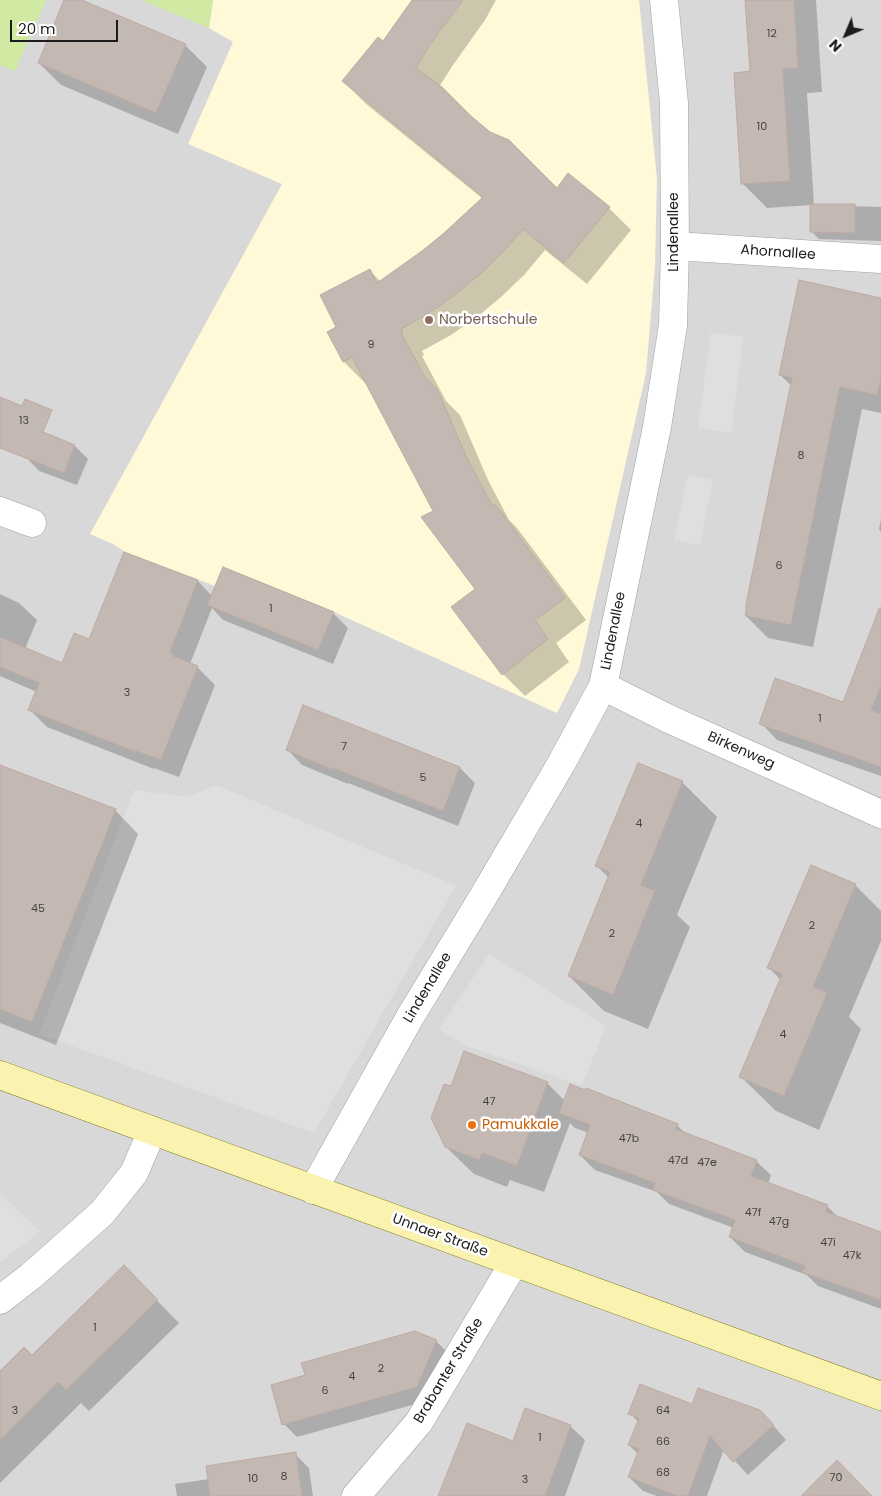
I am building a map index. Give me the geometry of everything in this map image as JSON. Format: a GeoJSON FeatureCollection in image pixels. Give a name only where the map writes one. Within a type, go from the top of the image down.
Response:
{"type":"FeatureCollection","features":[{"type":"Feature","properties":{"kind":"street","name":"Lindenallee"},"geometry":{"type":"LineString","coordinates":[[313,1190],[410,1017],[561,764],[603,686],[657,427],[673,325],[675,246],[674,103],[664,0]]}},
{"type":"Feature","properties":{"kind":"street","name":"Ahornallee"},"geometry":{"type":"LineString","coordinates":[[675,246],[881,259]]}},
{"type":"Feature","properties":{"kind":"street"},"geometry":{"type":"LineString","coordinates":[[0,511],[32,523]]}},
{"type":"Feature","properties":{"kind":"street","name":"Birkenweg"},"geometry":{"type":"LineString","coordinates":[[603,686],[669,719],[881,814]]}},
{"type":"Feature","properties":{"kind":"street","name":"Unnaer Straße"},"geometry":{"type":"LineString","coordinates":[[0,1076],[881,1396]]}},
{"type":"Feature","properties":{"kind":"street"},"geometry":{"type":"LineString","coordinates":[[0,1300],[31,1276],[102,1213],[134,1173],[152,1131]]}},
{"type":"Feature","properties":{"kind":"street","name":"Brabanter Straße"},"geometry":{"type":"LineString","coordinates":[[356,1496],[419,1422],[514,1263]]}},
{"type":"Feature","properties":{"kind":"shaded area"},"geometry":{"type":"Polygon","coordinates":[[[0,0],[881,0],[881,1496],[0,1496],[0,0]]]}},
{"type":"Feature","properties":{"kind":"shaded area","name":"Norbertschule"},"geometry":{"type":"Polygon","coordinates":[[[213,0],[639,0],[657,179],[655,266],[646,373],[579,669],[557,713],[334,612],[223,567],[215,586],[127,553],[113,544],[90,534],[282,184],[188,144],[233,42],[209,28],[213,0]]]}},
{"type":"Feature","properties":{"kind":"shaded area"},"geometry":{"type":"Polygon","coordinates":[[[711,332],[743,337],[731,433],[698,428],[711,332]]]}},
{"type":"Feature","properties":{"kind":"shaded area"},"geometry":{"type":"Polygon","coordinates":[[[688,475],[713,480],[700,545],[674,540],[688,475]]]}},
{"type":"Feature","properties":{"kind":"shaded area"},"geometry":{"type":"Polygon","coordinates":[[[216,785],[456,886],[314,1133],[39,1034],[134,790],[188,797],[216,785]]]}},
{"type":"Feature","properties":{"kind":"shaded area"},"geometry":{"type":"Polygon","coordinates":[[[489,954],[606,1026],[582,1086],[464,1045],[439,1029],[489,954]]]}},
{"type":"Feature","properties":{"kind":"shaded area"},"geometry":{"type":"Polygon","coordinates":[[[0,1193],[40,1232],[0,1262],[0,1193]]]}},
{"type":"Feature","properties":{"kind":"green space"},"geometry":{"type":"Polygon","coordinates":[[[0,0],[46,0],[15,71],[0,65],[0,0]]]}},
{"type":"Feature","properties":{"kind":"green space"},"geometry":{"type":"Polygon","coordinates":[[[141,0],[213,0],[209,28],[141,0]]]}},
{"type":"Feature","properties":{"kind":"building"},"geometry":{"type":"Polygon","coordinates":[[[64,0],[82,0],[186,44],[156,113],[38,63],[64,0]]]}},
{"type":"Feature","properties":{"kind":"building"},"geometry":{"type":"Polygon","coordinates":[[[412,0],[463,0],[431,43],[416,68],[443,88],[490,132],[509,140],[557,188],[568,173],[610,207],[564,263],[523,229],[502,253],[455,295],[401,329],[403,332],[401,333],[425,377],[438,391],[466,456],[493,507],[495,504],[565,598],[535,620],[548,639],[502,675],[451,607],[475,589],[421,517],[433,511],[352,357],[343,362],[327,332],[336,327],[320,295],[370,269],[377,283],[443,234],[483,197],[342,81],[378,37],[383,41],[412,0]]]}},
{"type":"Feature","properties":{"kind":"building"},"geometry":{"type":"Polygon","coordinates":[[[745,0],[794,0],[798,68],[783,69],[790,181],[741,184],[734,73],[750,71],[745,0]]]}},
{"type":"Feature","properties":{"kind":"building"},"geometry":{"type":"Polygon","coordinates":[[[810,204],[855,204],[855,233],[810,232],[810,204]]]}},
{"type":"Feature","properties":{"kind":"building"},"geometry":{"type":"Polygon","coordinates":[[[799,280],[881,298],[881,378],[877,395],[840,387],[791,625],[746,616],[746,604],[792,378],[779,375],[799,280]]]}},
{"type":"Feature","properties":{"kind":"building"},"geometry":{"type":"Polygon","coordinates":[[[0,397],[22,406],[25,399],[52,410],[43,432],[75,445],[64,473],[0,448],[0,397]]]}},
{"type":"Feature","properties":{"kind":"building"},"geometry":{"type":"Polygon","coordinates":[[[124,552],[198,580],[170,652],[174,653],[173,656],[198,666],[161,760],[28,710],[39,683],[0,667],[0,637],[62,663],[74,633],[89,639],[124,552]]]}},
{"type":"Feature","properties":{"kind":"building"},"geometry":{"type":"Polygon","coordinates":[[[223,567],[334,612],[318,650],[207,605],[223,567]]]}},
{"type":"Feature","properties":{"kind":"building"},"geometry":{"type":"Polygon","coordinates":[[[879,609],[881,610],[881,686],[871,710],[881,714],[881,767],[759,724],[775,678],[843,702],[879,609]]]}},
{"type":"Feature","properties":{"kind":"building"},"geometry":{"type":"Polygon","coordinates":[[[303,705],[460,767],[443,811],[333,768],[333,770],[286,750],[303,705]]]}},
{"type":"Feature","properties":{"kind":"building"},"geometry":{"type":"Polygon","coordinates":[[[638,763],[683,781],[641,885],[655,891],[613,995],[568,976],[610,872],[595,866],[638,763]]]}},
{"type":"Feature","properties":{"kind":"building"},"geometry":{"type":"Polygon","coordinates":[[[0,765],[116,809],[32,1022],[0,1009],[0,765]]]}},
{"type":"Feature","properties":{"kind":"building"},"geometry":{"type":"Polygon","coordinates":[[[811,865],[856,884],[813,987],[827,993],[784,1096],[739,1077],[782,974],[767,968],[811,865]]]}},
{"type":"Feature","properties":{"kind":"building"},"geometry":{"type":"Polygon","coordinates":[[[464,1051],[548,1082],[517,1166],[482,1153],[479,1160],[445,1147],[431,1118],[444,1084],[451,1086],[464,1051]]]}},
{"type":"Feature","properties":{"kind":"building"},"geometry":{"type":"Polygon","coordinates":[[[570,1084],[585,1090],[586,1088],[678,1124],[676,1129],[757,1160],[751,1176],[828,1205],[826,1212],[881,1232],[881,1300],[802,1272],[805,1266],[729,1237],[735,1220],[653,1190],[655,1183],[579,1155],[590,1125],[559,1113],[570,1084]]]}},
{"type":"Feature","properties":{"kind":"building"},"geometry":{"type":"Polygon","coordinates":[[[124,1265],[158,1300],[66,1390],[58,1382],[0,1440],[0,1371],[24,1347],[32,1355],[124,1265]]]}},
{"type":"Feature","properties":{"kind":"building"},"geometry":{"type":"Polygon","coordinates":[[[415,1331],[437,1340],[417,1387],[282,1425],[271,1385],[305,1375],[301,1363],[415,1331]]]}},
{"type":"Feature","properties":{"kind":"building"},"geometry":{"type":"Polygon","coordinates":[[[640,1384],[692,1404],[698,1388],[760,1410],[774,1425],[733,1462],[710,1436],[688,1496],[677,1496],[628,1477],[639,1449],[628,1445],[639,1418],[628,1414],[640,1384]]]}},
{"type":"Feature","properties":{"kind":"building"},"geometry":{"type":"Polygon","coordinates":[[[525,1408],[571,1425],[545,1496],[438,1496],[467,1423],[513,1441],[525,1408]]]}},
{"type":"Feature","properties":{"kind":"building"},"geometry":{"type":"Polygon","coordinates":[[[296,1452],[302,1496],[210,1496],[206,1466],[296,1452]]]}},
{"type":"Feature","properties":{"kind":"building"},"geometry":{"type":"Polygon","coordinates":[[[837,1460],[872,1496],[801,1496],[837,1460]]]}},
{"type":"Feature","properties":{"kind":"place","name":"Norbertschule"},"geometry":{"type":"Point","coordinates":[429,320]}},
{"type":"Feature","properties":{"kind":"place","name":"Pamukkale"},"geometry":{"type":"Point","coordinates":[472,1125]}}]}
